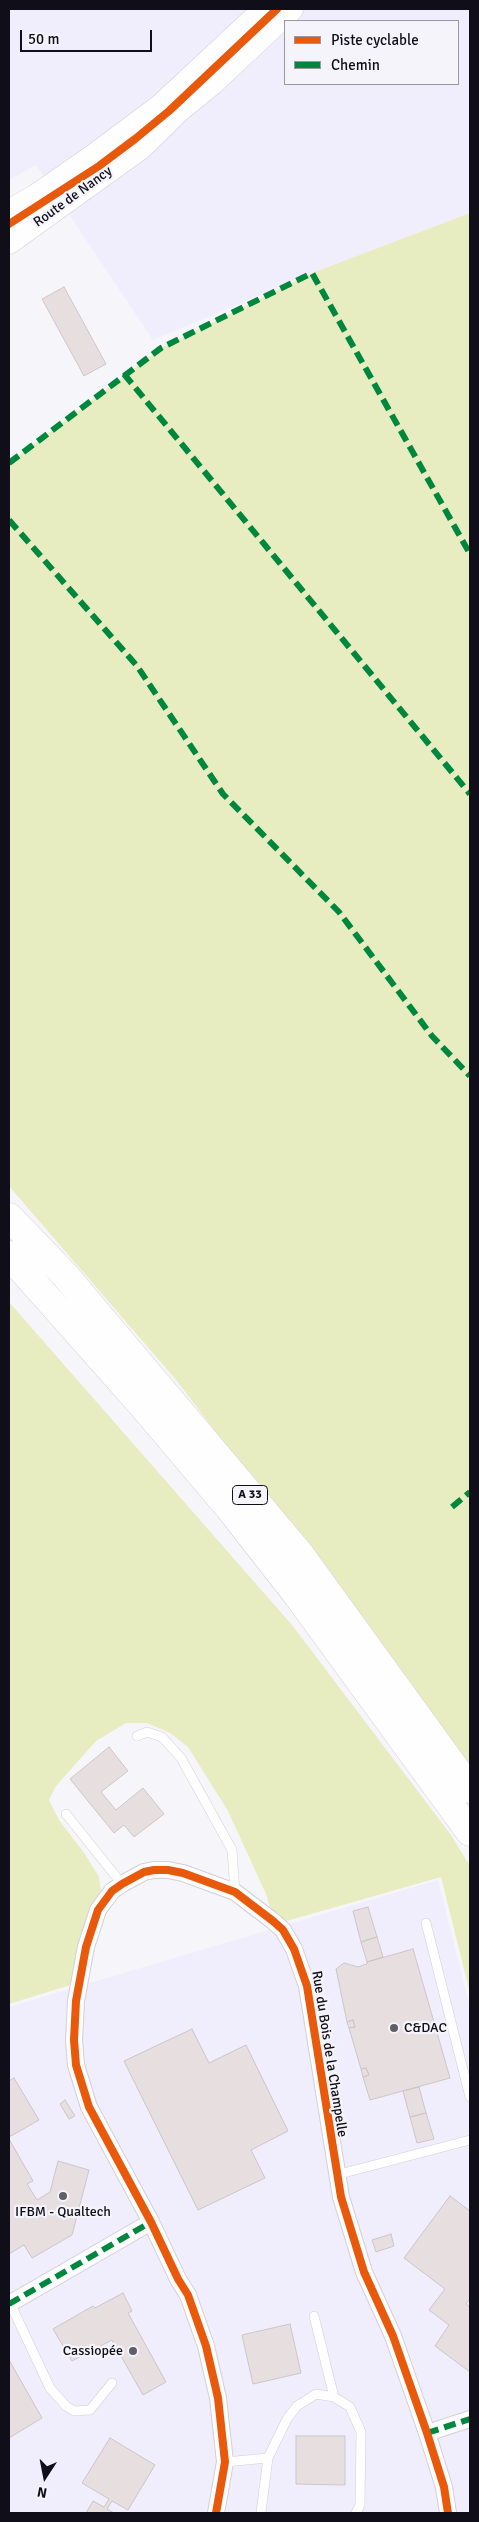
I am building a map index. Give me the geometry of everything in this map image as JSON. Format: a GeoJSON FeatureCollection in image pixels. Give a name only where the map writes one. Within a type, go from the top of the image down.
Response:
{"type":"FeatureCollection","features":[{"type":"Feature","properties":{"kind":"highway","name":"A 33"},"geometry":{"type":"LineString","coordinates":[[9,1217],[64,1274],[299,1553],[470,1789]]}},
{"type":"Feature","properties":{"kind":"highway","name":"A 33"},"geometry":{"type":"LineString","coordinates":[[9,1255],[136,1398],[230,1509],[304,1604],[470,1832]]}},
{"type":"Feature","properties":{"kind":"main road","name":"Route de Nancy"},"geometry":{"type":"LineString","coordinates":[[9,212],[35,197],[94,156],[161,106],[265,9]]}},
{"type":"Feature","properties":{"kind":"main road","name":"Route de Nancy"},"geometry":{"type":"LineString","coordinates":[[9,242],[141,147],[180,109],[212,83],[291,9]]}},
{"type":"Feature","properties":{"kind":"street","name":"Rue du Bois de la Champelle"},"geometry":{"type":"LineString","coordinates":[[216,2513],[225,2462],[222,2420],[215,2379],[188,2295],[89,2107],[76,2065],[74,2040],[76,2001],[92,1925],[105,1900],[122,1884],[144,1872],[168,1870],[234,1892],[264,1913],[283,1930],[294,1948],[304,1975],[336,2175],[364,2272],[393,2336],[427,2433],[444,2487],[448,2513]]}},
{"type":"Feature","properties":{"kind":"street"},"geometry":{"type":"LineString","coordinates":[[9,2304],[151,2222]]}},
{"type":"Feature","properties":{"kind":"street"},"geometry":{"type":"LineString","coordinates":[[427,2433],[470,2419]]}},
{"type":"Feature","properties":{"kind":"lane"},"geometry":{"type":"LineString","coordinates":[[137,1736],[147,1732],[162,1737],[181,1758],[232,1850],[234,1892]]}},
{"type":"Feature","properties":{"kind":"lane"},"geometry":{"type":"LineString","coordinates":[[66,1814],[122,1884]]}},
{"type":"Feature","properties":{"kind":"lane"},"geometry":{"type":"LineString","coordinates":[[426,1923],[470,2097]]}},
{"type":"Feature","properties":{"kind":"lane"},"geometry":{"type":"LineString","coordinates":[[336,2175],[470,2140]]}},
{"type":"Feature","properties":{"kind":"lane"},"geometry":{"type":"LineString","coordinates":[[9,2304],[50,2388],[66,2406],[74,2411],[90,2410],[112,2383]]}},
{"type":"Feature","properties":{"kind":"lane"},"geometry":{"type":"LineString","coordinates":[[314,2316],[334,2397]]}},
{"type":"Feature","properties":{"kind":"lane"},"geometry":{"type":"LineString","coordinates":[[261,2512],[268,2458],[287,2418],[297,2406],[316,2394],[334,2397],[350,2407],[361,2432],[360,2506],[356,2513]]}},
{"type":"Feature","properties":{"kind":"lane"},"geometry":{"type":"LineString","coordinates":[[225,2462],[268,2458]]}},
{"type":"Feature","properties":{"kind":"shaded area"},"geometry":{"type":"Polygon","coordinates":[[[9,9],[470,9],[470,213],[312,273],[153,340],[36,165],[9,180],[9,9]]]}},
{"type":"Feature","properties":{"kind":"shaded area"},"geometry":{"type":"Polygon","coordinates":[[[438,1880],[470,2008],[470,2513],[9,2513],[9,2007],[438,1880]]]}},
{"type":"Feature","properties":{"kind":"green space"},"geometry":{"type":"Polygon","coordinates":[[[470,213],[470,1767],[177,1381],[9,1186],[9,463],[161,348],[312,273],[470,213]]]}},
{"type":"Feature","properties":{"kind":"green space"},"geometry":{"type":"Polygon","coordinates":[[[9,1302],[292,1625],[451,1835],[470,1866],[470,1993],[441,1877],[283,1922],[272,1914],[266,1894],[228,1811],[188,1747],[170,1733],[147,1723],[126,1723],[96,1741],[56,1786],[49,1800],[59,1820],[85,1854],[99,1877],[101,1892],[77,1983],[9,2004],[9,1302]]]}},
{"type":"Feature","properties":{"kind":"building"},"geometry":{"type":"Polygon","coordinates":[[[64,287],[106,364],[84,376],[42,299],[64,287]]]}},
{"type":"Feature","properties":{"kind":"building"},"geometry":{"type":"Polygon","coordinates":[[[109,1747],[128,1771],[101,1792],[116,1810],[143,1788],[164,1814],[134,1837],[124,1825],[114,1833],[70,1779],[109,1747]]]}},
{"type":"Feature","properties":{"kind":"building"},"geometry":{"type":"Polygon","coordinates":[[[368,1907],[377,1937],[361,1942],[353,1911],[368,1907]]]}},
{"type":"Feature","properties":{"kind":"building"},"geometry":{"type":"Polygon","coordinates":[[[377,1937],[383,1957],[367,1962],[361,1942],[377,1937]]]}},
{"type":"Feature","properties":{"kind":"building"},"geometry":{"type":"Polygon","coordinates":[[[413,1949],[450,2078],[370,2100],[363,2077],[369,2075],[366,2068],[361,2069],[349,2028],[355,2027],[353,2020],[347,2022],[336,1969],[344,1963],[358,1967],[367,1964],[367,1962],[413,1949]]]}},
{"type":"Feature","properties":{"kind":"building"},"geometry":{"type":"Polygon","coordinates":[[[353,2020],[355,2027],[349,2028],[347,2022],[353,2020]]]}},
{"type":"Feature","properties":{"kind":"building"},"geometry":{"type":"Polygon","coordinates":[[[192,2029],[209,2063],[246,2045],[288,2131],[251,2150],[265,2178],[198,2210],[124,2061],[192,2029]]]}},
{"type":"Feature","properties":{"kind":"building"},"geometry":{"type":"Polygon","coordinates":[[[366,2068],[369,2075],[363,2077],[361,2069],[366,2068]]]}},
{"type":"Feature","properties":{"kind":"building"},"geometry":{"type":"Polygon","coordinates":[[[14,2078],[39,2120],[9,2136],[9,2081],[14,2078]]]}},
{"type":"Feature","properties":{"kind":"building"},"geometry":{"type":"Polygon","coordinates":[[[419,2087],[426,2113],[410,2117],[403,2091],[419,2087]]]}},
{"type":"Feature","properties":{"kind":"building"},"geometry":{"type":"Polygon","coordinates":[[[65,2100],[75,2116],[69,2119],[60,2104],[65,2100]]]}},
{"type":"Feature","properties":{"kind":"building"},"geometry":{"type":"Polygon","coordinates":[[[426,2113],[434,2139],[417,2143],[410,2117],[426,2113]]]}},
{"type":"Feature","properties":{"kind":"building","name":"IFBM - Qualtech"},"geometry":{"type":"Polygon","coordinates":[[[9,2139],[33,2181],[27,2184],[37,2200],[50,2192],[58,2161],[89,2170],[72,2235],[32,2258],[24,2245],[9,2254],[9,2139]]]}},
{"type":"Feature","properties":{"kind":"building"},"geometry":{"type":"Polygon","coordinates":[[[450,2196],[470,2211],[470,2298],[466,2304],[470,2307],[470,2372],[435,2346],[449,2325],[429,2310],[445,2289],[404,2258],[450,2196]]]}},
{"type":"Feature","properties":{"kind":"building"},"geometry":{"type":"Polygon","coordinates":[[[391,2234],[394,2246],[376,2252],[372,2240],[391,2234]]]}},
{"type":"Feature","properties":{"kind":"building","name":"Cassiopée"},"geometry":{"type":"Polygon","coordinates":[[[123,2293],[132,2311],[128,2313],[166,2382],[143,2395],[112,2340],[72,2361],[53,2329],[93,2306],[95,2308],[123,2293]]]}},
{"type":"Feature","properties":{"kind":"building"},"geometry":{"type":"Polygon","coordinates":[[[290,2324],[301,2373],[253,2384],[242,2335],[290,2324]]]}},
{"type":"Feature","properties":{"kind":"building"},"geometry":{"type":"Polygon","coordinates":[[[9,2360],[42,2418],[9,2438],[9,2360]]]}},
{"type":"Feature","properties":{"kind":"building"},"geometry":{"type":"Polygon","coordinates":[[[296,2436],[345,2436],[345,2485],[296,2484],[296,2436]]]}},
{"type":"Feature","properties":{"kind":"building"},"geometry":{"type":"Polygon","coordinates":[[[110,2438],[155,2465],[128,2510],[112,2501],[107,2509],[114,2513],[86,2513],[93,2501],[104,2507],[109,2499],[82,2483],[110,2438]]]}},
{"type":"Feature","properties":{"kind":"marked path"},"geometry":{"type":"LineString","coordinates":[[9,463],[161,348],[312,273],[470,554]]}},
{"type":"Feature","properties":{"kind":"marked path"},"geometry":{"type":"LineString","coordinates":[[124,374],[470,794]]}},
{"type":"Feature","properties":{"kind":"marked path"},"geometry":{"type":"LineString","coordinates":[[9,520],[137,666],[223,794],[339,912],[432,1036],[470,1076]]}},
{"type":"Feature","properties":{"kind":"marked path"},"geometry":{"type":"LineString","coordinates":[[452,1507],[470,1492]]}},
{"type":"Feature","properties":{"kind":"marked path"},"geometry":{"type":"LineString","coordinates":[[9,2304],[151,2222]]}},
{"type":"Feature","properties":{"kind":"marked path"},"geometry":{"type":"LineString","coordinates":[[427,2433],[470,2419]]}},
{"type":"Feature","properties":{"kind":"cycle path"},"geometry":{"type":"LineString","coordinates":[[9,224],[99,166],[135,139],[169,111],[277,9]]}},
{"type":"Feature","properties":{"kind":"cycle path"},"geometry":{"type":"LineString","coordinates":[[216,2513],[225,2462],[218,2398],[206,2346],[188,2295],[89,2107],[76,2065],[74,2040],[76,2001],[86,1947],[98,1910],[112,1891],[144,1872],[154,1870],[183,1873],[235,1892],[283,1930],[294,1949],[307,1986],[341,2197],[364,2272],[393,2336],[427,2433],[444,2487],[448,2513]]}},
{"type":"Feature","properties":{"kind":"place","name":"C&DAC"},"geometry":{"type":"Point","coordinates":[394,2028]}},
{"type":"Feature","properties":{"kind":"place","name":"IFBM - Qualtech"},"geometry":{"type":"Point","coordinates":[63,2196]}},
{"type":"Feature","properties":{"kind":"place","name":"Cassiopée"},"geometry":{"type":"Point","coordinates":[133,2351]}}]}
